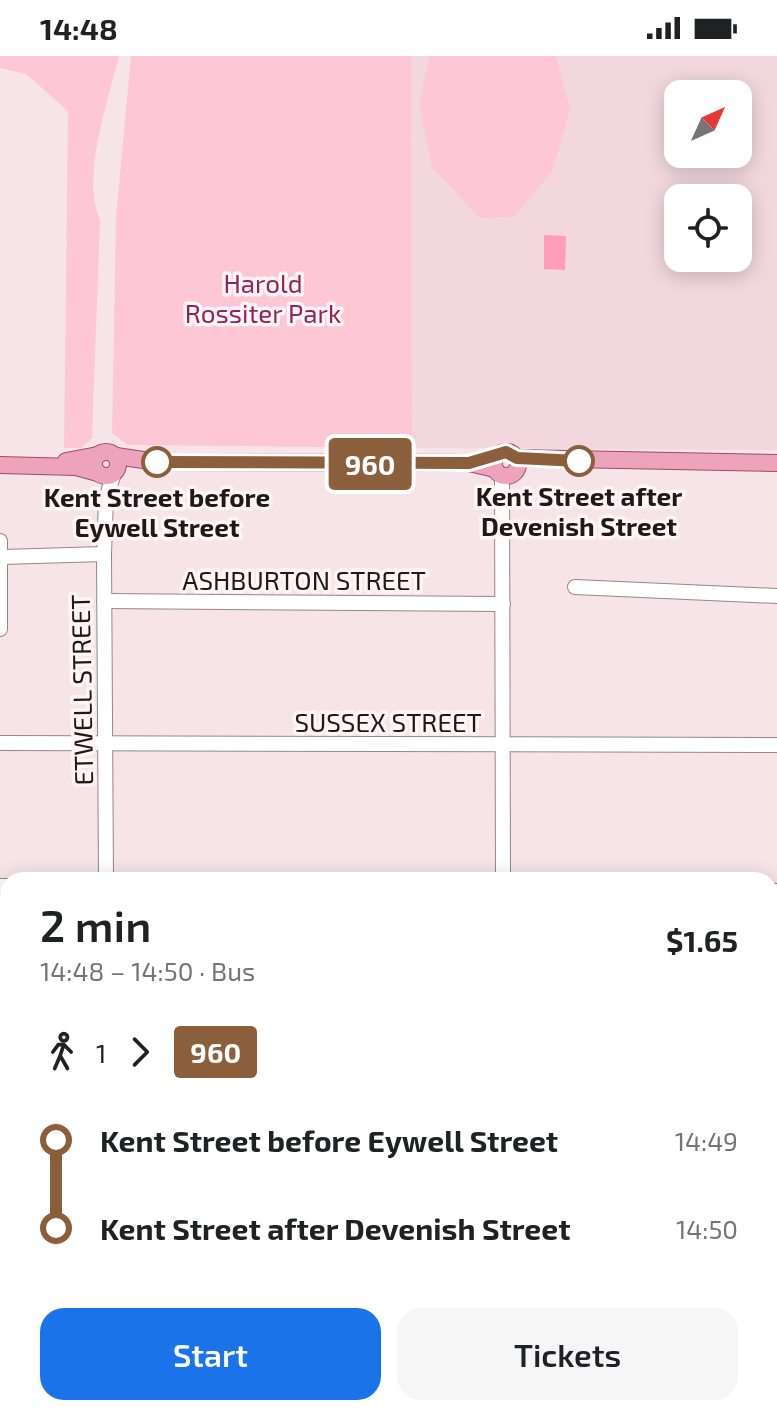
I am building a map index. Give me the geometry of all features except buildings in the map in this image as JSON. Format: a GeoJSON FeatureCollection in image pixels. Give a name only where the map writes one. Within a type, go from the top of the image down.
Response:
{"type":"FeatureCollection","features":[{"type":"Feature","properties":{"kind":"main road"},"geometry":{"type":"LineString","coordinates":[[0,462],[62,461],[98,455],[94,465],[108,469]]}},
{"type":"Feature","properties":{"kind":"main road"},"geometry":{"type":"LineString","coordinates":[[0,462],[108,469],[143,462],[469,463],[507,467],[549,461],[777,463]]}},
{"type":"Feature","properties":{"kind":"street"},"geometry":{"type":"LineString","coordinates":[[503,872],[503,604],[507,467]]}},
{"type":"Feature","properties":{"kind":"street","name":"ETWELL STREET"},"geometry":{"type":"LineString","coordinates":[[106,872],[104,554],[108,469]]}},
{"type":"Feature","properties":{"kind":"street"},"geometry":{"type":"LineString","coordinates":[[0,541],[0,629]]}},
{"type":"Feature","properties":{"kind":"street"},"geometry":{"type":"LineString","coordinates":[[2,557],[104,554]]}},
{"type":"Feature","properties":{"kind":"street"},"geometry":{"type":"LineString","coordinates":[[575,587],[777,596]]}},
{"type":"Feature","properties":{"kind":"street","name":"ASHBURTON STREET"},"geometry":{"type":"LineString","coordinates":[[104,601],[503,604]]}},
{"type":"Feature","properties":{"kind":"street","name":"SUSSEX STREET"},"geometry":{"type":"LineString","coordinates":[[0,743],[777,745]]}},
{"type":"Feature","properties":{"kind":"shaded area"},"geometry":{"type":"Polygon","coordinates":[[[411,56],[777,56],[777,450],[412,448],[411,56]]]}},
{"type":"Feature","properties":{"kind":"shaded area"},"geometry":{"type":"Polygon","coordinates":[[[544,235],[566,236],[565,270],[544,269],[544,235]]]}},
{"type":"Feature","properties":{"kind":"green space"},"geometry":{"type":"Polygon","coordinates":[[[0,56],[119,56],[95,161],[93,182],[100,220],[92,438],[81,448],[64,448],[68,111],[26,74],[0,68],[0,56]]]}},
{"type":"Feature","properties":{"kind":"green space","name":"Harold Rossiter Park"},"geometry":{"type":"Polygon","coordinates":[[[131,56],[411,56],[412,448],[128,445],[112,433],[116,217],[131,56]]]}},
{"type":"Feature","properties":{"kind":"green space"},"geometry":{"type":"Polygon","coordinates":[[[430,56],[556,56],[570,109],[552,172],[513,217],[480,218],[432,167],[419,103],[430,56]]]}},
{"type":"Feature","properties":{"kind":"bus line","name":"960"},"geometry":{"type":"LineString","coordinates":[[157,462],[469,463],[496,458],[506,452],[517,458],[579,461]]}},
{"type":"Feature","properties":{"kind":"place","name":"Kent Street after Devenish Street"},"geometry":{"type":"Point","coordinates":[579,461]}},
{"type":"Feature","properties":{"kind":"place","name":"Kent Street before Eywell Street"},"geometry":{"type":"Point","coordinates":[157,462]}}]}
